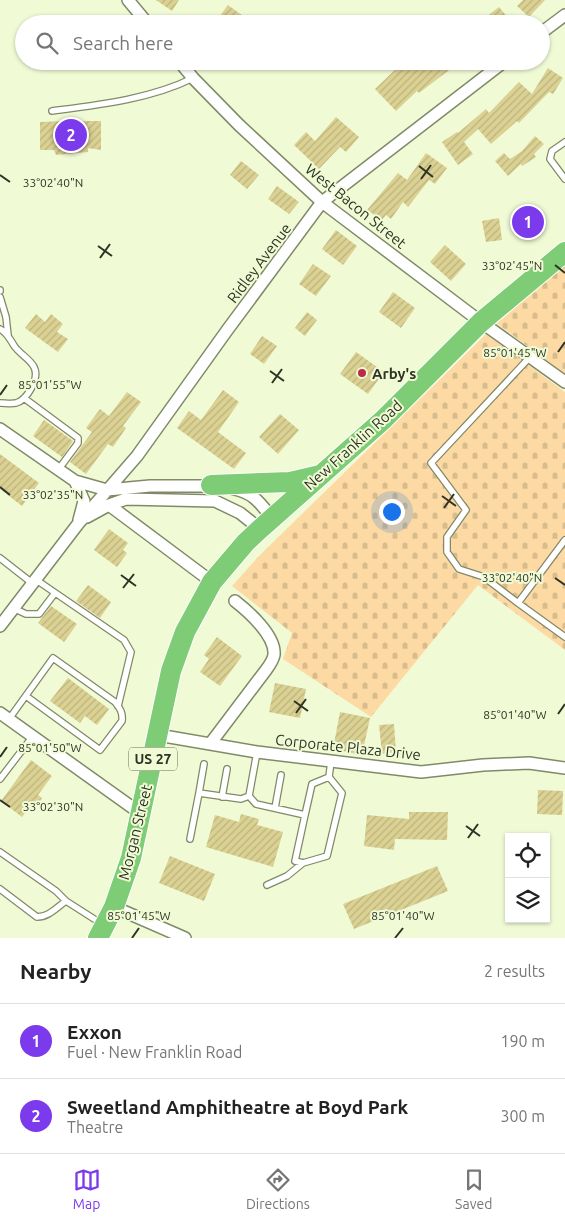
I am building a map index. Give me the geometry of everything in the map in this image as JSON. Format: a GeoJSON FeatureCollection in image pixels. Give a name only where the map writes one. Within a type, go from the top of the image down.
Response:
{"type":"FeatureCollection","features":[{"type":"Feature","properties":{"kind":"highway","name":"New Franklin Road"},"geometry":{"type":"LineString","coordinates":[[212,582],[266,523],[383,420],[481,322],[565,252]]}},
{"type":"Feature","properties":{"kind":"highway"},"geometry":{"type":"LineString","coordinates":[[211,485],[290,482],[322,475]]}},
{"type":"Feature","properties":{"kind":"highway","name":"Morgan Street"},"geometry":{"type":"LineString","coordinates":[[101,932],[114,907],[131,858],[171,671],[194,615],[212,582]]}},
{"type":"Feature","properties":{"kind":"street"},"geometry":{"type":"LineString","coordinates":[[128,0],[140,15]]}},
{"type":"Feature","properties":{"kind":"street"},"geometry":{"type":"LineString","coordinates":[[550,26],[565,15]]}},
{"type":"Feature","properties":{"kind":"street","name":"West Bacon Street"},"geometry":{"type":"LineString","coordinates":[[186,70],[239,125],[322,202],[481,322],[565,382]]}},
{"type":"Feature","properties":{"kind":"street","name":"Ridley Avenue"},"geometry":{"type":"LineString","coordinates":[[0,626],[78,524],[137,456],[322,202],[493,70]]}},
{"type":"Feature","properties":{"kind":"street"},"geometry":{"type":"LineString","coordinates":[[0,429],[75,481],[107,490],[211,485],[244,491],[256,498],[266,523]]}},
{"type":"Feature","properties":{"kind":"street","name":"Ridley Avenue"},"geometry":{"type":"LineString","coordinates":[[75,481],[84,501],[78,524]]}},
{"type":"Feature","properties":{"kind":"street","name":"Ridley Avenue"},"geometry":{"type":"LineString","coordinates":[[78,524],[108,505],[126,499],[215,501],[266,523]]}},
{"type":"Feature","properties":{"kind":"street"},"geometry":{"type":"LineString","coordinates":[[108,505],[212,582]]}},
{"type":"Feature","properties":{"kind":"street"},"geometry":{"type":"LineString","coordinates":[[210,744],[266,670],[274,656],[272,644],[267,634],[256,620],[235,601]]}},
{"type":"Feature","properties":{"kind":"street"},"geometry":{"type":"LineString","coordinates":[[4,716],[140,813]]}},
{"type":"Feature","properties":{"kind":"street","name":"Corporate Plaza Drive"},"geometry":{"type":"LineString","coordinates":[[158,735],[257,752],[421,772],[483,765],[529,763],[565,768]]}},
{"type":"Feature","properties":{"kind":"street"},"geometry":{"type":"LineString","coordinates":[[114,907],[185,938]]}},
{"type":"Feature","properties":{"kind":"lane"},"geometry":{"type":"LineString","coordinates":[[52,111],[92,106],[164,91],[193,78]]}},
{"type":"Feature","properties":{"kind":"lane"},"geometry":{"type":"LineString","coordinates":[[565,142],[552,151],[550,158],[565,179]]}},
{"type":"Feature","properties":{"kind":"lane"},"geometry":{"type":"LineString","coordinates":[[0,297],[6,317],[8,335]]}},
{"type":"Feature","properties":{"kind":"lane"},"geometry":{"type":"LineString","coordinates":[[0,329],[8,335],[15,347],[34,367],[36,375],[33,385],[24,398],[17,403],[0,403]]}},
{"type":"Feature","properties":{"kind":"lane"},"geometry":{"type":"LineString","coordinates":[[530,357],[431,463],[466,510],[447,537],[447,552],[459,569],[484,577],[565,637]]}},
{"type":"Feature","properties":{"kind":"lane"},"geometry":{"type":"LineString","coordinates":[[24,398],[78,438],[78,443],[58,470]]}},
{"type":"Feature","properties":{"kind":"lane"},"geometry":{"type":"LineString","coordinates":[[518,603],[565,540]]}},
{"type":"Feature","properties":{"kind":"lane"},"geometry":{"type":"LineString","coordinates":[[0,559],[55,593],[124,640],[129,646],[131,652],[118,706]]}},
{"type":"Feature","properties":{"kind":"lane"},"geometry":{"type":"LineString","coordinates":[[13,608],[26,614],[39,614],[55,593]]}},
{"type":"Feature","properties":{"kind":"lane"},"geometry":{"type":"LineString","coordinates":[[4,716],[26,696],[53,658],[118,706],[123,715],[122,721],[100,750],[26,696]]}},
{"type":"Feature","properties":{"kind":"lane"},"geometry":{"type":"LineString","coordinates":[[0,779],[33,736]]}},
{"type":"Feature","properties":{"kind":"lane"},"geometry":{"type":"LineString","coordinates":[[249,796],[257,752]]}},
{"type":"Feature","properties":{"kind":"lane"},"geometry":{"type":"LineString","coordinates":[[267,885],[287,876],[303,863],[327,856],[342,793],[329,777],[331,761]]}},
{"type":"Feature","properties":{"kind":"lane"},"geometry":{"type":"LineString","coordinates":[[190,839],[204,764]]}},
{"type":"Feature","properties":{"kind":"lane"},"geometry":{"type":"LineString","coordinates":[[222,797],[227,769]]}},
{"type":"Feature","properties":{"kind":"lane"},"geometry":{"type":"LineString","coordinates":[[275,808],[281,775]]}},
{"type":"Feature","properties":{"kind":"lane"},"geometry":{"type":"LineString","coordinates":[[303,863],[295,861],[312,784],[329,777]]}},
{"type":"Feature","properties":{"kind":"lane"},"geometry":{"type":"LineString","coordinates":[[200,793],[241,799],[249,796]]}},
{"type":"Feature","properties":{"kind":"lane"},"geometry":{"type":"LineString","coordinates":[[249,796],[256,804],[305,815]]}},
{"type":"Feature","properties":{"kind":"lane"},"geometry":{"type":"LineString","coordinates":[[0,852],[56,890],[101,932]]}},
{"type":"Feature","properties":{"kind":"lane"},"geometry":{"type":"LineString","coordinates":[[0,889],[37,917],[50,913],[66,901]]}},
{"type":"Feature","properties":{"kind":"green space"},"geometry":{"type":"Polygon","coordinates":[[[565,264],[565,374],[496,323],[565,264]]]}},
{"type":"Feature","properties":{"kind":"green space"},"geometry":{"type":"Polygon","coordinates":[[[486,334],[565,392],[565,650],[478,585],[371,717],[283,659],[292,633],[232,586],[258,557],[486,334]]]}},
{"type":"Feature","properties":{"kind":"building"},"geometry":{"type":"Polygon","coordinates":[[[156,0],[179,0],[172,11],[156,0]]]}},
{"type":"Feature","properties":{"kind":"building"},"geometry":{"type":"Polygon","coordinates":[[[523,0],[545,0],[531,15],[527,15],[517,6],[523,0]]]}},
{"type":"Feature","properties":{"kind":"building"},"geometry":{"type":"Polygon","coordinates":[[[228,5],[242,15],[221,15],[228,5]]]}},
{"type":"Feature","properties":{"kind":"building"},"geometry":{"type":"Polygon","coordinates":[[[499,7],[506,15],[489,15],[499,7]]]}},
{"type":"Feature","properties":{"kind":"building"},"geometry":{"type":"Polygon","coordinates":[[[550,69],[563,78],[553,94],[549,92],[519,123],[517,121],[491,144],[478,129],[464,142],[473,154],[458,165],[442,142],[458,133],[486,109],[489,113],[519,82],[532,94],[547,70],[550,69]]]}},
{"type":"Feature","properties":{"kind":"building"},"geometry":{"type":"Polygon","coordinates":[[[395,70],[449,70],[419,93],[417,91],[396,111],[375,89],[395,70]]]}},
{"type":"Feature","properties":{"kind":"building"},"geometry":{"type":"Polygon","coordinates":[[[336,117],[359,137],[346,152],[340,147],[319,169],[294,145],[306,132],[315,141],[336,117]]]}},
{"type":"Feature","properties":{"kind":"building"},"geometry":{"type":"Polygon","coordinates":[[[101,121],[101,150],[88,148],[88,152],[56,155],[54,150],[40,150],[40,122],[101,121]]]}},
{"type":"Feature","properties":{"kind":"building"},"geometry":{"type":"Polygon","coordinates":[[[535,136],[544,144],[534,154],[536,157],[522,166],[521,164],[508,176],[495,161],[504,153],[510,159],[522,151],[535,136]]]}},
{"type":"Feature","properties":{"kind":"building"},"geometry":{"type":"Polygon","coordinates":[[[426,153],[447,168],[435,184],[429,180],[408,207],[403,202],[391,219],[386,215],[382,220],[367,210],[398,173],[407,180],[426,153]]]}},
{"type":"Feature","properties":{"kind":"building"},"geometry":{"type":"Polygon","coordinates":[[[241,161],[259,175],[247,189],[230,175],[241,161]]]}},
{"type":"Feature","properties":{"kind":"building"},"geometry":{"type":"Polygon","coordinates":[[[277,186],[299,202],[289,214],[268,199],[277,186]]]}},
{"type":"Feature","properties":{"kind":"building"},"geometry":{"type":"Polygon","coordinates":[[[499,218],[502,240],[486,242],[482,221],[499,218]]]}},
{"type":"Feature","properties":{"kind":"building"},"geometry":{"type":"Polygon","coordinates":[[[336,230],[357,246],[343,265],[322,249],[336,230]]]}},
{"type":"Feature","properties":{"kind":"building"},"geometry":{"type":"Polygon","coordinates":[[[445,245],[466,264],[451,281],[430,262],[445,245]]]}},
{"type":"Feature","properties":{"kind":"building"},"geometry":{"type":"Polygon","coordinates":[[[313,264],[331,276],[316,296],[299,284],[313,264]]]}},
{"type":"Feature","properties":{"kind":"building"},"geometry":{"type":"Polygon","coordinates":[[[393,292],[415,308],[401,328],[379,312],[393,292]]]}},
{"type":"Feature","properties":{"kind":"building"},"geometry":{"type":"Polygon","coordinates":[[[307,312],[317,320],[305,336],[295,328],[307,312]]]}},
{"type":"Feature","properties":{"kind":"building"},"geometry":{"type":"Polygon","coordinates":[[[36,314],[45,322],[51,314],[63,324],[57,332],[68,339],[58,352],[25,328],[36,314]]]}},
{"type":"Feature","properties":{"kind":"building"},"geometry":{"type":"Polygon","coordinates":[[[262,336],[277,346],[264,364],[250,354],[262,336]]]}},
{"type":"Feature","properties":{"kind":"building","name":"Arby's"},"geometry":{"type":"Polygon","coordinates":[[[356,352],[384,372],[368,394],[340,374],[356,352]]]}},
{"type":"Feature","properties":{"kind":"building"},"geometry":{"type":"Polygon","coordinates":[[[223,390],[239,402],[218,432],[246,453],[234,469],[177,428],[189,411],[201,420],[223,390]]]}},
{"type":"Feature","properties":{"kind":"building"},"geometry":{"type":"Polygon","coordinates":[[[127,392],[141,402],[123,426],[126,428],[113,447],[108,444],[86,474],[70,462],[92,432],[86,428],[100,409],[109,416],[127,392]]]}},
{"type":"Feature","properties":{"kind":"building"},"geometry":{"type":"Polygon","coordinates":[[[280,414],[299,430],[278,454],[259,437],[280,414]]]}},
{"type":"Feature","properties":{"kind":"building"},"geometry":{"type":"Polygon","coordinates":[[[44,420],[73,441],[62,457],[33,436],[44,420]]]}},
{"type":"Feature","properties":{"kind":"building"},"geometry":{"type":"Polygon","coordinates":[[[0,454],[39,483],[22,506],[0,489],[0,454]]]}},
{"type":"Feature","properties":{"kind":"building"},"geometry":{"type":"Polygon","coordinates":[[[109,529],[128,543],[123,550],[127,553],[117,567],[94,550],[109,529]]]}},
{"type":"Feature","properties":{"kind":"building"},"geometry":{"type":"Polygon","coordinates":[[[88,585],[111,602],[100,618],[76,601],[88,585]]]}},
{"type":"Feature","properties":{"kind":"building"},"geometry":{"type":"Polygon","coordinates":[[[51,606],[77,624],[64,642],[38,623],[51,606]]]}},
{"type":"Feature","properties":{"kind":"building"},"geometry":{"type":"Polygon","coordinates":[[[217,637],[242,656],[220,686],[200,672],[209,659],[204,655],[217,637]]]}},
{"type":"Feature","properties":{"kind":"building"},"geometry":{"type":"Polygon","coordinates":[[[68,678],[109,709],[97,725],[85,716],[80,723],[50,701],[68,678]]]}},
{"type":"Feature","properties":{"kind":"building"},"geometry":{"type":"Polygon","coordinates":[[[275,683],[306,689],[300,718],[269,712],[275,683]]]}},
{"type":"Feature","properties":{"kind":"building"},"geometry":{"type":"Polygon","coordinates":[[[340,712],[370,718],[362,755],[333,749],[340,712]]]}},
{"type":"Feature","properties":{"kind":"building"},"geometry":{"type":"Polygon","coordinates":[[[394,724],[396,752],[382,754],[379,725],[394,724]]]}},
{"type":"Feature","properties":{"kind":"building"},"geometry":{"type":"Polygon","coordinates":[[[31,760],[52,776],[38,795],[42,798],[34,810],[30,806],[22,817],[1,801],[31,760]]]}},
{"type":"Feature","properties":{"kind":"building"},"geometry":{"type":"Polygon","coordinates":[[[538,790],[563,791],[562,815],[537,814],[538,790]]]}},
{"type":"Feature","properties":{"kind":"building"},"geometry":{"type":"Polygon","coordinates":[[[409,812],[448,812],[447,840],[395,839],[394,850],[364,846],[367,815],[409,819],[409,812]]]}},
{"type":"Feature","properties":{"kind":"building"},"geometry":{"type":"Polygon","coordinates":[[[241,814],[259,819],[257,825],[283,832],[273,867],[206,847],[215,815],[239,822],[241,814]]]}},
{"type":"Feature","properties":{"kind":"building"},"geometry":{"type":"Polygon","coordinates":[[[170,856],[215,874],[204,901],[159,883],[170,856]]]}},
{"type":"Feature","properties":{"kind":"building"},"geometry":{"type":"Polygon","coordinates":[[[437,866],[448,891],[354,929],[343,904],[437,866]]]}},
{"type":"Feature","properties":{"kind":"place","name":"Sweetland Amphitheatre at Boyd Park"},"geometry":{"type":"Point","coordinates":[71,135]}},
{"type":"Feature","properties":{"kind":"place","name":"Exxon"},"geometry":{"type":"Point","coordinates":[528,222]}},
{"type":"Feature","properties":{"kind":"place","name":"Arby's"},"geometry":{"type":"Point","coordinates":[362,373]}}]}
